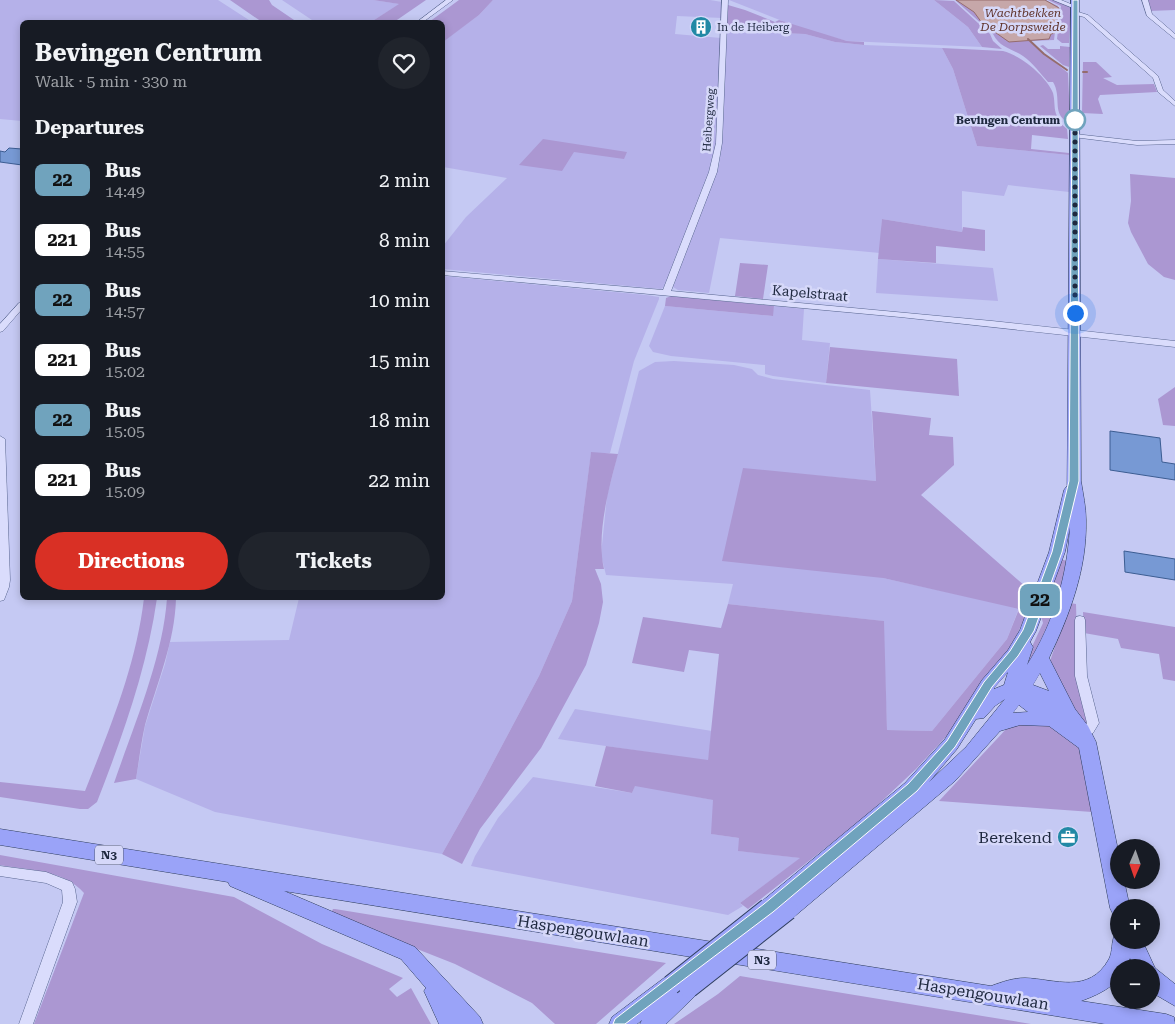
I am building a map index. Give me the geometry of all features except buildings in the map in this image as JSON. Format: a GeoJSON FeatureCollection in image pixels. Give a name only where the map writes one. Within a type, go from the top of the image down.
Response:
{"type":"FeatureCollection","features":[{"type":"Feature","properties":{"kind":"main road"},"geometry":{"type":"LineString","coordinates":[[642,1024],[680,987],[942,780],[971,754],[994,726],[1041,659],[1068,595],[1075,560],[1078,499],[1074,481],[1075,7]]}},
{"type":"Feature","properties":{"kind":"main road"},"geometry":{"type":"LineString","coordinates":[[778,909],[912,788],[951,744],[988,684],[1014,654],[1028,631],[1057,552],[1074,481]]}},
{"type":"Feature","properties":{"kind":"main road"},"geometry":{"type":"LineString","coordinates":[[1018,690],[1028,631]]}},
{"type":"Feature","properties":{"kind":"main road"},"geometry":{"type":"LineString","coordinates":[[1041,659],[1082,738],[1118,899]]}},
{"type":"Feature","properties":{"kind":"main road"},"geometry":{"type":"LineString","coordinates":[[951,744],[960,739],[984,704],[993,697],[1018,690],[1047,697],[1068,710]]}},
{"type":"Feature","properties":{"kind":"main road"},"geometry":{"type":"LineString","coordinates":[[1018,690],[1050,719],[1082,738]]}},
{"type":"Feature","properties":{"kind":"main road"},"geometry":{"type":"LineString","coordinates":[[994,726],[1020,718],[1050,719]]}},
{"type":"Feature","properties":{"kind":"main road","name":"Haspengouwlaan"},"geometry":{"type":"LineString","coordinates":[[0,837],[1166,1024]]}},
{"type":"Feature","properties":{"kind":"main road"},"geometry":{"type":"LineString","coordinates":[[217,872],[408,953],[472,1024]]}},
{"type":"Feature","properties":{"kind":"main road"},"geometry":{"type":"LineString","coordinates":[[992,996],[1015,988],[1034,988],[1066,993],[1086,990],[1103,980],[1115,969],[1122,954],[1122,949]]}},
{"type":"Feature","properties":{"kind":"main road"},"geometry":{"type":"LineString","coordinates":[[408,953],[432,985],[450,1018],[450,1024]]}},
{"type":"Feature","properties":{"kind":"main road"},"geometry":{"type":"LineString","coordinates":[[1160,986],[1175,996]]}},
{"type":"Feature","properties":{"kind":"main road"},"geometry":{"type":"LineString","coordinates":[[620,1024],[680,987]]}},
{"type":"Feature","properties":{"kind":"main road"},"geometry":{"type":"LineString","coordinates":[[651,1024],[680,987]]}},
{"type":"Feature","properties":{"kind":"street"},"geometry":{"type":"LineString","coordinates":[[423,20],[450,0]]}},
{"type":"Feature","properties":{"kind":"street","name":"Heibergweg"},"geometry":{"type":"LineString","coordinates":[[666,293],[717,158],[725,0]]}},
{"type":"Feature","properties":{"kind":"street"},"geometry":{"type":"LineString","coordinates":[[1056,0],[1075,7],[1133,56],[1156,77],[1160,91],[1175,104]]}},
{"type":"Feature","properties":{"kind":"street"},"geometry":{"type":"LineString","coordinates":[[1145,0],[1148,16],[1175,38]]}},
{"type":"Feature","properties":{"kind":"street"},"geometry":{"type":"LineString","coordinates":[[1075,136],[1137,143],[1175,142]]}},
{"type":"Feature","properties":{"kind":"street","name":"Kapelstraat"},"geometry":{"type":"LineString","coordinates":[[445,273],[1075,332],[1175,344]]}},
{"type":"Feature","properties":{"kind":"street"},"geometry":{"type":"LineString","coordinates":[[0,328],[20,307]]}},
{"type":"Feature","properties":{"kind":"street"},"geometry":{"type":"LineString","coordinates":[[0,439],[5,580],[0,597]]}},
{"type":"Feature","properties":{"kind":"street"},"geometry":{"type":"LineString","coordinates":[[1080,620],[1081,676],[1093,723],[1082,738]]}},
{"type":"Feature","properties":{"kind":"street"},"geometry":{"type":"LineString","coordinates":[[0,871],[54,880],[65,884],[69,889],[70,902],[26,1024]]}},
{"type":"Feature","properties":{"kind":"shaded area"},"geometry":{"type":"Polygon","coordinates":[[[0,0],[218,0],[249,20],[20,20],[20,121],[0,119],[0,0]]]}},
{"type":"Feature","properties":{"kind":"shaded area"},"geometry":{"type":"Polygon","coordinates":[[[230,0],[269,0],[272,5],[294,20],[259,20],[230,0]]]}},
{"type":"Feature","properties":{"kind":"shaded area"},"geometry":{"type":"Polygon","coordinates":[[[282,0],[373,0],[400,4],[374,20],[312,20],[282,0]]]}},
{"type":"Feature","properties":{"kind":"shaded area"},"geometry":{"type":"Polygon","coordinates":[[[373,0],[426,0],[397,20],[374,20],[399,4],[373,0]]]}},
{"type":"Feature","properties":{"kind":"shaded area"},"geometry":{"type":"Polygon","coordinates":[[[459,0],[493,0],[479,15],[445,40],[445,20],[432,20],[459,0]]]}},
{"type":"Feature","properties":{"kind":"shaded area"},"geometry":{"type":"Polygon","coordinates":[[[493,0],[710,0],[722,2],[722,18],[677,16],[675,34],[721,38],[717,143],[711,170],[664,287],[661,289],[445,269],[445,243],[466,217],[507,178],[445,167],[445,40],[479,15],[493,0]]]}},
{"type":"Feature","properties":{"kind":"shaded area"},"geometry":{"type":"Polygon","coordinates":[[[729,0],[934,0],[968,27],[982,47],[847,41],[800,28],[729,0]]]}},
{"type":"Feature","properties":{"kind":"shaded area"},"geometry":{"type":"Polygon","coordinates":[[[934,0],[954,1],[990,34],[993,41],[1002,49],[982,47],[968,27],[934,0]]]}},
{"type":"Feature","properties":{"kind":"shaded area","name":"Wachtbekken De Dorpsweide"},"geometry":{"type":"Polygon","coordinates":[[[955,0],[1045,0],[1058,6],[1054,40],[1029,41],[1068,73],[1070,119],[1066,121],[1059,113],[1057,93],[1053,82],[1048,82],[1023,56],[999,42],[993,34],[955,0]]]}},
{"type":"Feature","properties":{"kind":"shaded area"},"geometry":{"type":"Polygon","coordinates":[[[1048,0],[1071,7],[1069,43],[1062,43],[1057,39],[1061,6],[1048,0]]]}},
{"type":"Feature","properties":{"kind":"shaded area"},"geometry":{"type":"Polygon","coordinates":[[[1148,0],[1175,0],[1175,10],[1149,11],[1148,0]]]}},
{"type":"Feature","properties":{"kind":"shaded area"},"geometry":{"type":"Polygon","coordinates":[[[728,5],[775,22],[779,20],[847,41],[864,42],[864,45],[835,42],[805,34],[726,31],[728,5]]]}},
{"type":"Feature","properties":{"kind":"shaded area"},"geometry":{"type":"Polygon","coordinates":[[[726,31],[805,34],[835,42],[864,45],[942,48],[953,69],[977,146],[1069,155],[1069,192],[1008,185],[1004,196],[962,191],[962,232],[882,219],[880,253],[720,238],[709,293],[678,290],[673,287],[719,166],[723,128],[726,31]]]}},
{"type":"Feature","properties":{"kind":"shaded area"},"geometry":{"type":"Polygon","coordinates":[[[1043,45],[1048,49],[1060,49],[1060,46],[1070,47],[1069,67],[1063,65],[1040,46],[1043,45]]]}},
{"type":"Feature","properties":{"kind":"shaded area"},"geometry":{"type":"Polygon","coordinates":[[[942,48],[1003,51],[1025,62],[1050,87],[1053,93],[1056,112],[1062,122],[1060,123],[1067,129],[1068,139],[1032,135],[1031,149],[1069,153],[1069,155],[977,146],[953,69],[942,48]]]}},
{"type":"Feature","properties":{"kind":"shaded area"},"geometry":{"type":"Polygon","coordinates":[[[1083,62],[1096,62],[1112,77],[1103,78],[1117,85],[1154,84],[1157,92],[1100,95],[1098,99],[1103,114],[1082,113],[1083,62]]]}},
{"type":"Feature","properties":{"kind":"shaded area"},"geometry":{"type":"Polygon","coordinates":[[[543,139],[627,152],[624,159],[574,152],[562,171],[519,165],[543,139]]]}},
{"type":"Feature","properties":{"kind":"shaded area"},"geometry":{"type":"Polygon","coordinates":[[[1130,174],[1175,178],[1175,280],[1164,277],[1148,264],[1131,232],[1128,223],[1131,201],[1130,174]]]}},
{"type":"Feature","properties":{"kind":"shaded area"},"geometry":{"type":"Polygon","coordinates":[[[882,219],[962,232],[963,227],[985,230],[985,251],[936,246],[936,263],[878,259],[882,219]]]}},
{"type":"Feature","properties":{"kind":"shaded area"},"geometry":{"type":"Polygon","coordinates":[[[878,259],[993,268],[998,301],[876,293],[878,259]]]}},
{"type":"Feature","properties":{"kind":"shaded area"},"geometry":{"type":"Polygon","coordinates":[[[740,263],[768,265],[763,299],[735,296],[740,263]]]}},
{"type":"Feature","properties":{"kind":"shaded area"},"geometry":{"type":"Polygon","coordinates":[[[445,276],[659,297],[634,361],[610,453],[591,453],[572,601],[539,676],[442,854],[215,812],[136,779],[145,726],[170,642],[289,640],[299,600],[445,600],[445,276]]]}},
{"type":"Feature","properties":{"kind":"shaded area"},"geometry":{"type":"Polygon","coordinates":[[[671,296],[774,306],[773,316],[665,306],[666,298],[671,296]]]}},
{"type":"Feature","properties":{"kind":"shaded area"},"geometry":{"type":"Polygon","coordinates":[[[665,306],[772,316],[774,306],[804,309],[802,340],[830,343],[826,383],[765,374],[765,365],[671,356],[653,352],[649,346],[665,306]]]}},
{"type":"Feature","properties":{"kind":"shaded area"},"geometry":{"type":"Polygon","coordinates":[[[830,347],[957,359],[959,396],[826,383],[830,347]]]}},
{"type":"Feature","properties":{"kind":"shaded area"},"geometry":{"type":"Polygon","coordinates":[[[674,361],[734,365],[752,369],[758,375],[773,379],[870,390],[876,481],[743,469],[883,578],[1019,608],[1007,639],[932,731],[887,730],[883,621],[728,604],[733,584],[606,575],[601,555],[607,496],[639,371],[655,362],[674,361]]]}},
{"type":"Feature","properties":{"kind":"shaded area"},"geometry":{"type":"Polygon","coordinates":[[[1175,387],[1175,426],[1163,425],[1158,399],[1175,387]]]}},
{"type":"Feature","properties":{"kind":"shaded area"},"geometry":{"type":"Polygon","coordinates":[[[872,411],[931,418],[929,435],[953,437],[954,465],[921,495],[1025,586],[1037,590],[1012,646],[956,726],[916,769],[866,816],[748,909],[740,903],[800,858],[738,851],[739,838],[711,834],[713,800],[635,786],[632,793],[595,786],[606,746],[708,760],[719,654],[689,650],[684,672],[632,663],[643,617],[721,628],[728,604],[884,621],[887,730],[932,731],[1007,639],[1019,609],[883,578],[722,561],[743,468],[876,481],[872,411]]]}},
{"type":"Feature","properties":{"kind":"shaded area"},"geometry":{"type":"Polygon","coordinates":[[[591,452],[618,454],[603,526],[602,555],[604,569],[595,569],[601,584],[603,602],[599,623],[586,665],[541,748],[480,829],[462,864],[442,854],[539,676],[572,601],[591,452]]]}},
{"type":"Feature","properties":{"kind":"shaded area"},"geometry":{"type":"Polygon","coordinates":[[[1060,559],[1071,562],[1065,593],[1023,680],[1030,651],[1043,623],[1040,612],[1060,559]]]}},
{"type":"Feature","properties":{"kind":"shaded area"},"geometry":{"type":"Polygon","coordinates":[[[144,600],[157,600],[147,650],[133,701],[97,802],[88,809],[80,809],[0,797],[0,782],[85,791],[121,696],[140,623],[144,600]]]}},
{"type":"Feature","properties":{"kind":"shaded area"},"geometry":{"type":"Polygon","coordinates":[[[167,600],[176,600],[169,646],[145,725],[136,779],[114,783],[154,668],[167,600]]]}},
{"type":"Feature","properties":{"kind":"shaded area"},"geometry":{"type":"Polygon","coordinates":[[[1070,603],[1076,604],[1078,678],[1087,723],[1083,723],[1070,704],[1050,661],[1070,603]]]}},
{"type":"Feature","properties":{"kind":"shaded area"},"geometry":{"type":"Polygon","coordinates":[[[1083,612],[1175,627],[1175,681],[1163,679],[1159,654],[1121,648],[1118,639],[1084,633],[1083,612]]]}},
{"type":"Feature","properties":{"kind":"shaded area"},"geometry":{"type":"Polygon","coordinates":[[[575,709],[712,731],[708,761],[558,739],[575,709]]]}},
{"type":"Feature","properties":{"kind":"shaded area"},"geometry":{"type":"Polygon","coordinates":[[[1025,721],[1058,727],[1081,750],[1092,812],[939,801],[1009,726],[1025,721]]]}},
{"type":"Feature","properties":{"kind":"shaded area"},"geometry":{"type":"Polygon","coordinates":[[[533,777],[632,793],[635,785],[714,800],[712,834],[739,838],[739,851],[801,858],[740,903],[743,906],[728,915],[471,866],[498,818],[533,777]]]}},
{"type":"Feature","properties":{"kind":"shaded area"},"geometry":{"type":"Polygon","coordinates":[[[0,855],[234,897],[322,944],[403,978],[389,989],[397,997],[411,988],[431,1024],[34,1024],[84,893],[76,885],[56,875],[0,865],[0,855]]]}},
{"type":"Feature","properties":{"kind":"shaded area"},"geometry":{"type":"Polygon","coordinates":[[[333,909],[666,963],[596,1024],[555,1024],[532,1003],[455,964],[336,917],[331,913],[333,909]]]}},
{"type":"Feature","properties":{"kind":"shaded area"},"geometry":{"type":"Polygon","coordinates":[[[740,976],[1031,1024],[674,1024],[718,994],[740,976]]]}},
{"type":"Feature","properties":{"kind":"water","name":"Wachtbekken De Dorpsweide"},"geometry":{"type":"Polygon","coordinates":[[[956,0],[1045,0],[1059,8],[1055,33],[1051,34],[1049,39],[1009,42],[982,23],[974,12],[956,0]]]}},
{"type":"Feature","properties":{"kind":"waterway"},"geometry":{"type":"LineString","coordinates":[[1028,39],[1044,54],[1067,70]]}},
{"type":"Feature","properties":{"kind":"bus line","name":"22"},"geometry":{"type":"LineString","coordinates":[[620,1024],[768,908],[912,788],[951,744],[988,684],[1014,654],[1028,631],[1057,552],[1074,481],[1075,0]]}},
{"type":"Feature","properties":{"kind":"place","name":"In de Heiberg"},"geometry":{"type":"Point","coordinates":[701,27]}},
{"type":"Feature","properties":{"kind":"place","name":"Bevingen Centrum"},"geometry":{"type":"Point","coordinates":[1075,120]}},
{"type":"Feature","properties":{"kind":"place","name":"Berekend"},"geometry":{"type":"Point","coordinates":[1068,837]}},
{"type":"Feature","properties":{"kind":"route"},"geometry":{"type":"LineString","coordinates":[[1075,120],[1075,313]]}}]}
